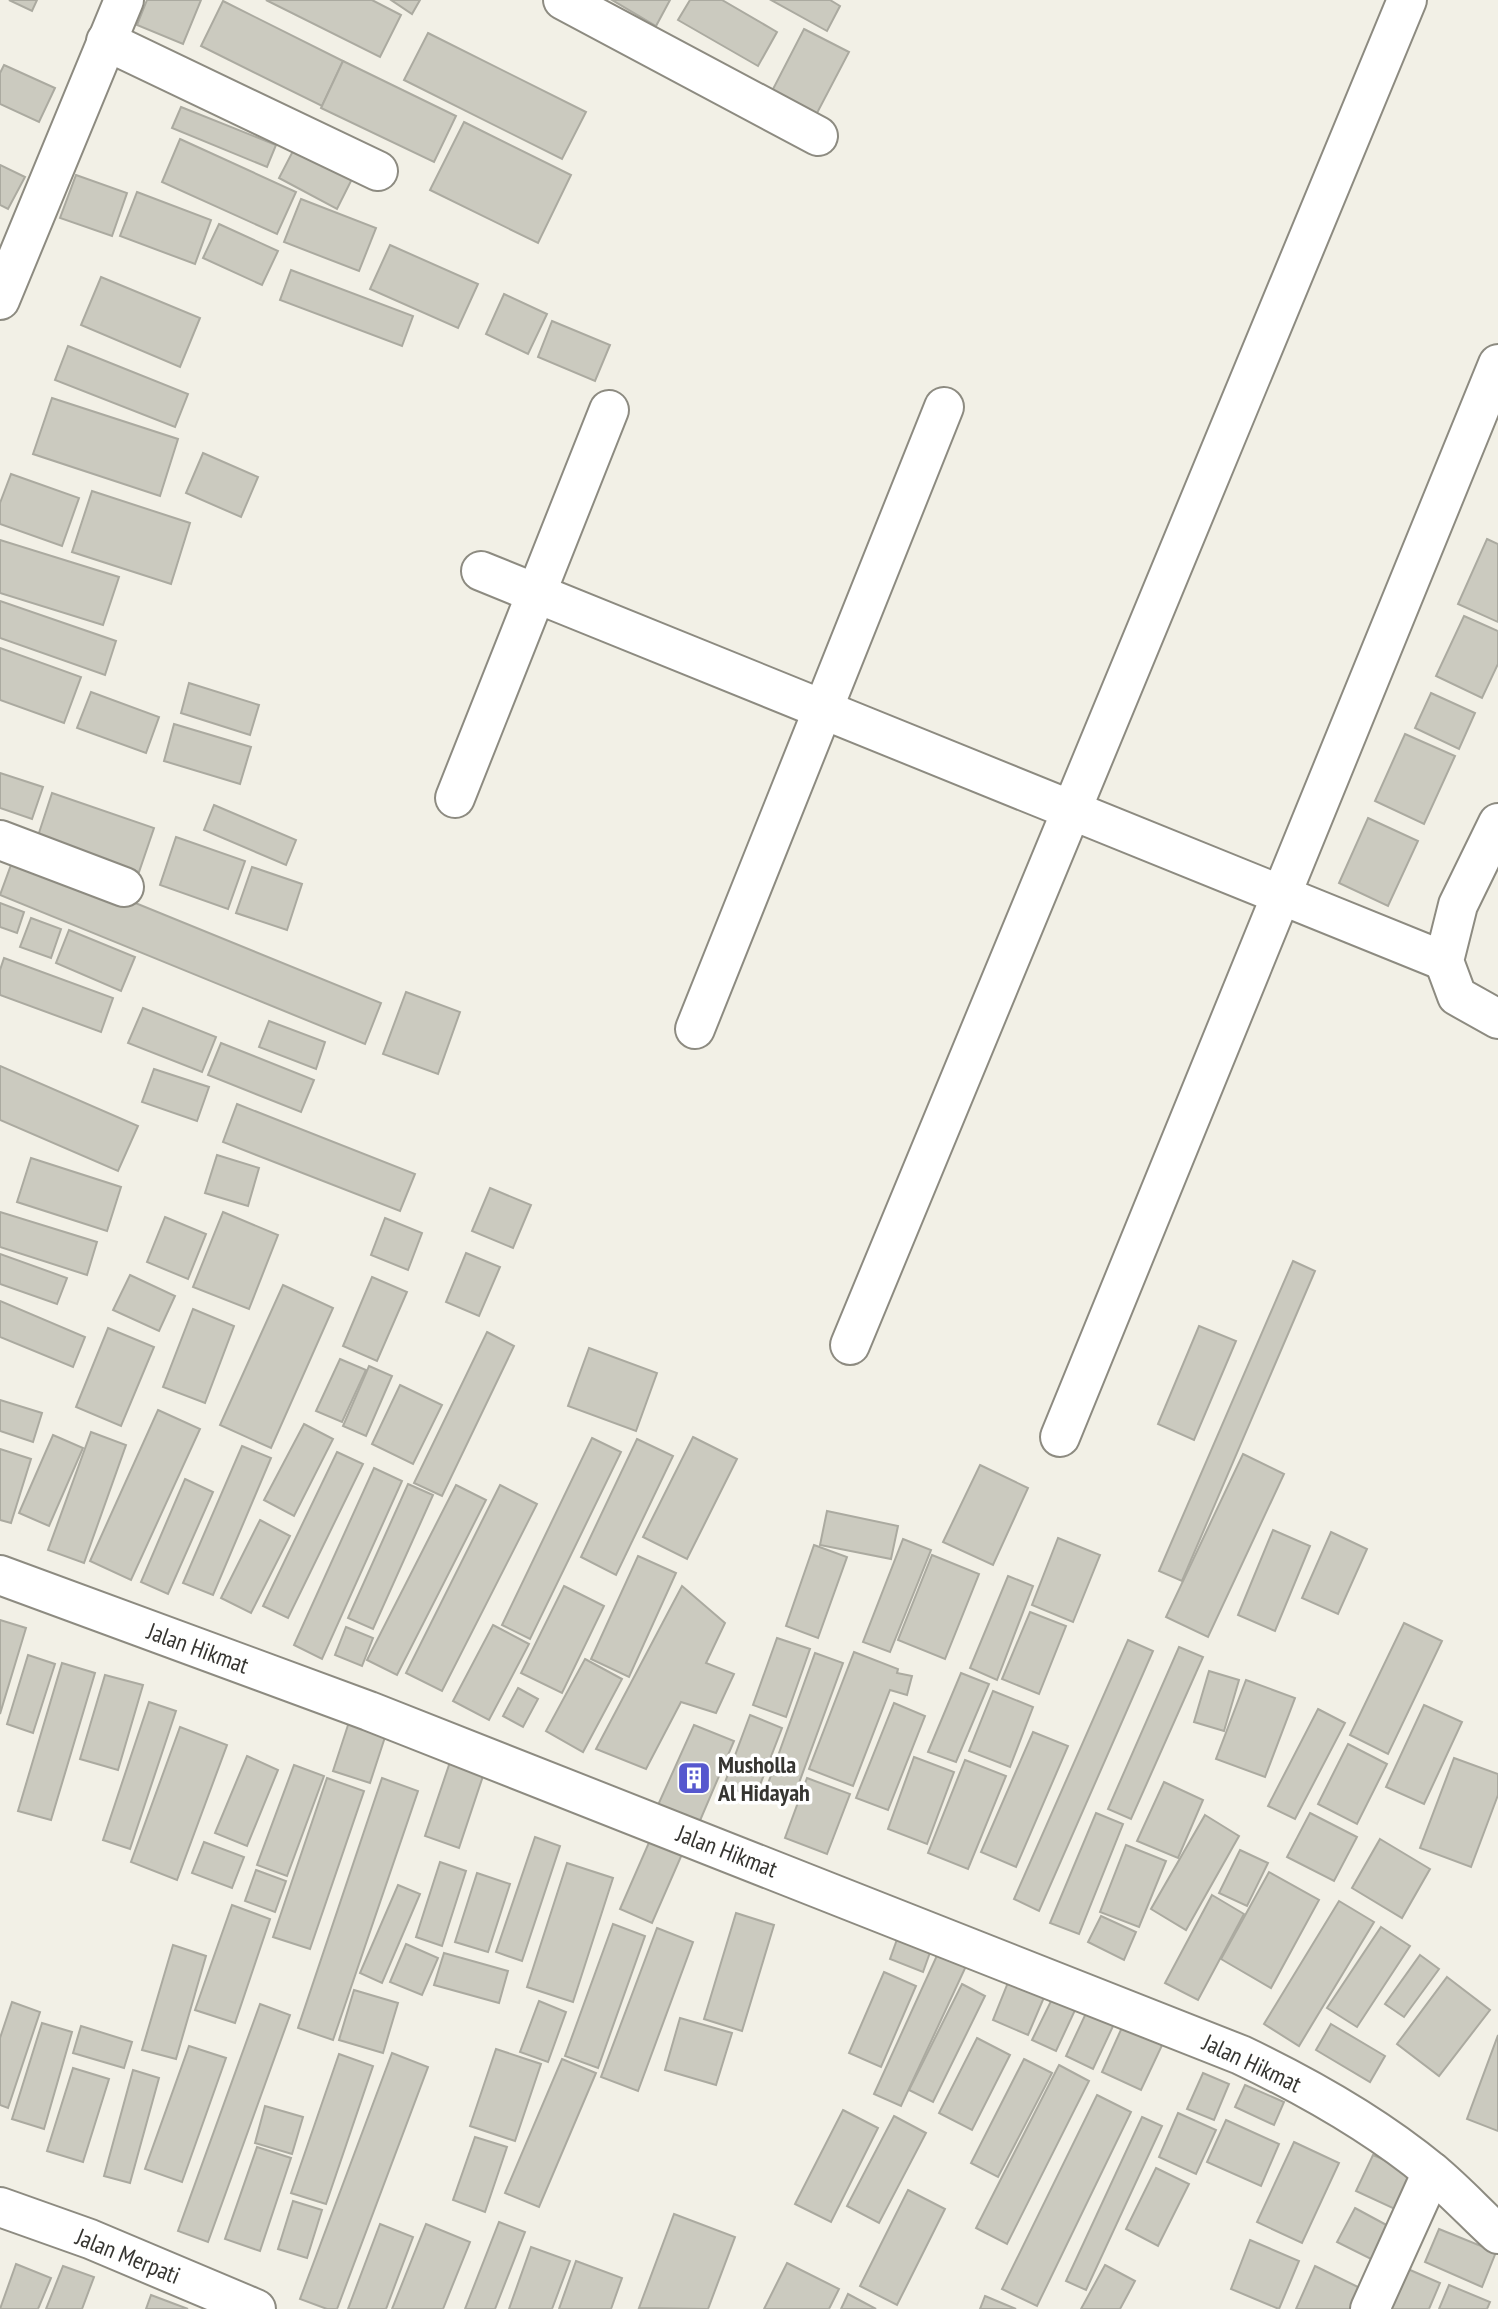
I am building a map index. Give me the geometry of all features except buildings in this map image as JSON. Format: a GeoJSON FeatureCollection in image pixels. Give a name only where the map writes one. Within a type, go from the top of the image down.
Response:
{"type":"FeatureCollection","features":[{"type":"Feature","properties":{"kind":"street"},"geometry":{"type":"LineString","coordinates":[[0,300],[124,0]]}},
{"type":"Feature","properties":{"kind":"street"},"geometry":{"type":"LineString","coordinates":[[563,0],[818,136]]}},
{"type":"Feature","properties":{"kind":"street"},"geometry":{"type":"LineString","coordinates":[[850,1345],[1407,0]]}},
{"type":"Feature","properties":{"kind":"street"},"geometry":{"type":"LineString","coordinates":[[106,41],[378,171]]}},
{"type":"Feature","properties":{"kind":"street"},"geometry":{"type":"LineString","coordinates":[[1060,1437],[1498,364]]}},
{"type":"Feature","properties":{"kind":"street"},"geometry":{"type":"LineString","coordinates":[[695,1029],[944,407]]}},
{"type":"Feature","properties":{"kind":"street"},"geometry":{"type":"LineString","coordinates":[[455,798],[608,410]]}},
{"type":"Feature","properties":{"kind":"street"},"geometry":{"type":"LineString","coordinates":[[481,571],[1444,961]]}},
{"type":"Feature","properties":{"kind":"street"},"geometry":{"type":"LineString","coordinates":[[1498,822],[1458,905],[1444,961],[1457,996],[1498,1019]]}},
{"type":"Feature","properties":{"kind":"street"},"geometry":{"type":"LineString","coordinates":[[0,840],[124,887]]}},
{"type":"Feature","properties":{"kind":"street","name":"Jalan Hikmat"},"geometry":{"type":"LineString","coordinates":[[0,1575],[369,1711],[1241,2054],[1338,2106],[1432,2172],[1498,2234]]}},
{"type":"Feature","properties":{"kind":"street"},"geometry":{"type":"LineString","coordinates":[[1370,2309],[1432,2172]]}},
{"type":"Feature","properties":{"kind":"street","name":"Jalan Merpati"},"geometry":{"type":"LineString","coordinates":[[0,2207],[90,2239],[256,2309]]}},
{"type":"Feature","properties":{"kind":"place","name":"Musholla Al Hidayah"},"geometry":{"type":"Point","coordinates":[694,1778]}}]}
